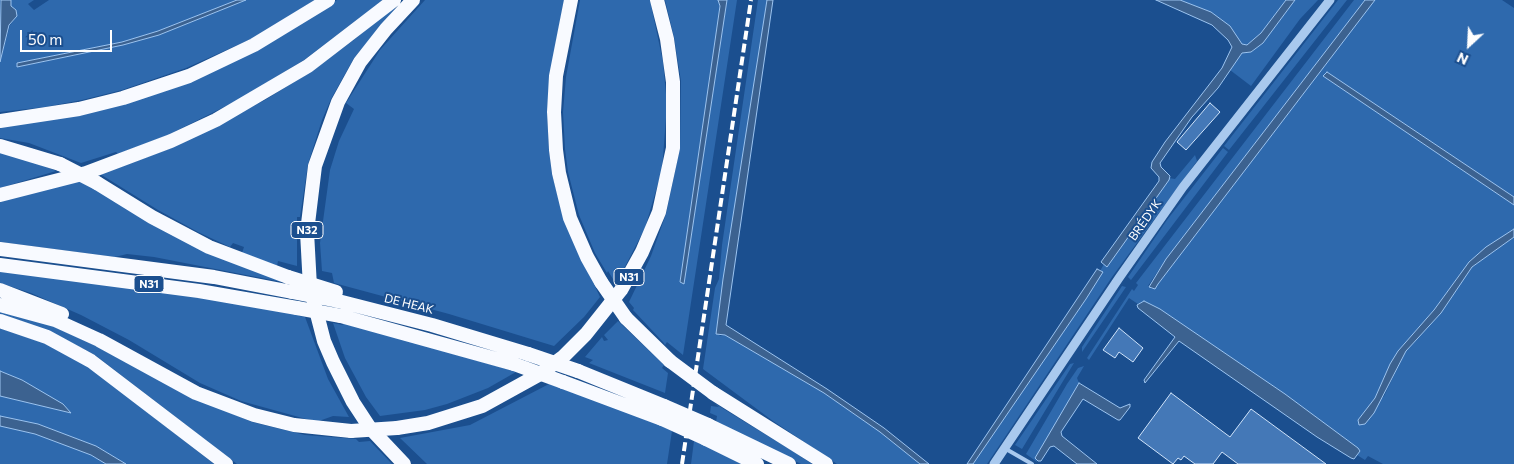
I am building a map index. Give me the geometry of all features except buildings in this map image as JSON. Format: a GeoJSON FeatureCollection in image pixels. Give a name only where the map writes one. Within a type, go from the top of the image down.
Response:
{"type":"FeatureCollection","features":[{"type":"Feature","properties":{"kind":"highway"},"geometry":{"type":"LineString","coordinates":[[0,121],[87,108],[189,76],[261,41],[328,0]]}},
{"type":"Feature","properties":{"kind":"highway"},"geometry":{"type":"LineString","coordinates":[[0,195],[86,173],[171,141],[216,120],[308,66],[394,0]]}},
{"type":"Feature","properties":{"kind":"highway","name":"N32"},"geometry":{"type":"LineString","coordinates":[[404,464],[370,428],[349,395],[324,341],[310,287],[307,232],[315,166],[338,102],[360,62],[386,28],[413,0]]}},
{"type":"Feature","properties":{"kind":"highway","name":"N31"},"geometry":{"type":"LineString","coordinates":[[571,0],[556,76],[554,112],[556,150],[559,173],[570,218],[587,257],[601,282],[626,318],[670,361],[713,393],[826,464]]}},
{"type":"Feature","properties":{"kind":"highway","name":"N31"},"geometry":{"type":"LineString","coordinates":[[0,304],[55,320],[99,340],[196,393],[274,421],[318,429],[351,431],[397,428],[428,424],[482,406],[540,374],[563,357],[586,334],[621,290],[642,252],[659,212],[673,148],[673,82],[667,39],[657,0]]}},
{"type":"Feature","properties":{"kind":"highway","name":"N31"},"geometry":{"type":"LineString","coordinates":[[0,146],[60,164],[97,183],[194,240],[228,256],[337,297]]}},
{"type":"Feature","properties":{"kind":"highway","name":"DE HEAK"},"geometry":{"type":"LineString","coordinates":[[0,249],[214,276],[292,292],[337,297],[358,306],[432,325],[578,371],[707,432],[789,464]]}},
{"type":"Feature","properties":{"kind":"highway","name":"DE HEAK"},"geometry":{"type":"LineString","coordinates":[[0,265],[181,288],[341,316],[514,364],[563,382],[663,412]]}},
{"type":"Feature","properties":{"kind":"highway","name":"N31"},"geometry":{"type":"LineString","coordinates":[[0,290],[78,321],[222,402]]}},
{"type":"Feature","properties":{"kind":"highway"},"geometry":{"type":"LineString","coordinates":[[0,321],[47,337],[91,361],[226,464]]}},
{"type":"Feature","properties":{"kind":"highway","name":"DE HEAK"},"geometry":{"type":"LineString","coordinates":[[707,432],[757,464]]}},
{"type":"Feature","properties":{"kind":"street","name":"BRÉDYK"},"geometry":{"type":"LineString","coordinates":[[994,464],[1183,187],[1330,0]]}},
{"type":"Feature","properties":{"kind":"lane"},"geometry":{"type":"LineString","coordinates":[[1005,448],[1032,464]]}},
{"type":"Feature","properties":{"kind":"shaded area"},"geometry":{"type":"Polygon","coordinates":[[[1,0],[11,0],[11,6],[16,10],[17,16],[9,25],[0,62],[1,0]]]}},
{"type":"Feature","properties":{"kind":"shaded area"},"geometry":{"type":"Polygon","coordinates":[[[11,0],[34,0],[28,4],[34,10],[49,0],[237,0],[158,31],[122,42],[17,63],[18,67],[123,45],[159,35],[246,0],[315,0],[251,39],[186,68],[122,90],[82,100],[45,107],[0,112],[0,62],[10,25],[17,16],[16,10],[11,6],[11,0]]]}},
{"type":"Feature","properties":{"kind":"shaded area"},"geometry":{"type":"Polygon","coordinates":[[[237,0],[246,0],[159,35],[123,45],[17,67],[17,63],[122,42],[158,31],[237,0]]]}},
{"type":"Feature","properties":{"kind":"shaded area"},"geometry":{"type":"Polygon","coordinates":[[[337,0],[383,0],[304,60],[236,101],[168,135],[118,154],[116,152],[81,163],[29,143],[0,138],[0,126],[47,120],[285,34],[337,0]]]}},
{"type":"Feature","properties":{"kind":"shaded area"},"geometry":{"type":"Polygon","coordinates":[[[425,0],[564,0],[550,75],[547,112],[549,150],[552,174],[564,220],[600,297],[584,317],[554,346],[449,314],[334,283],[332,273],[322,271],[320,243],[330,170],[339,141],[354,109],[346,103],[380,50],[425,0]]]}},
{"type":"Feature","properties":{"kind":"shaded area"},"geometry":{"type":"Polygon","coordinates":[[[580,0],[650,0],[663,62],[667,105],[662,170],[645,228],[616,284],[595,253],[579,215],[568,172],[565,149],[563,112],[566,77],[580,0]]]}},
{"type":"Feature","properties":{"kind":"shaded area"},"geometry":{"type":"Polygon","coordinates":[[[665,0],[718,0],[720,6],[680,282],[684,283],[727,0],[737,0],[683,355],[667,342],[665,345],[633,310],[634,308],[629,302],[651,256],[666,214],[680,148],[681,81],[674,37],[665,0]]]}},
{"type":"Feature","properties":{"kind":"shaded area"},"geometry":{"type":"Polygon","coordinates":[[[718,0],[727,0],[684,284],[680,282],[720,6],[718,0]]]}},
{"type":"Feature","properties":{"kind":"shaded area"},"geometry":{"type":"Polygon","coordinates":[[[758,0],[767,0],[716,331],[720,336],[725,335],[824,393],[880,432],[920,464],[837,464],[773,421],[703,369],[715,288],[719,279],[722,245],[758,0]]]}},
{"type":"Feature","properties":{"kind":"shaded area"},"geometry":{"type":"Polygon","coordinates":[[[767,0],[773,0],[726,325],[827,389],[884,428],[929,464],[920,464],[880,432],[824,393],[725,335],[716,334],[767,0]]]}},
{"type":"Feature","properties":{"kind":"shaded area"},"geometry":{"type":"Polygon","coordinates":[[[1156,0],[1180,0],[1211,12],[1230,26],[1242,44],[1247,45],[1261,33],[1286,0],[1295,0],[1263,43],[1251,52],[1242,53],[1218,88],[1192,117],[1160,163],[1161,167],[1170,176],[1169,180],[1107,267],[1101,262],[1159,181],[1159,177],[1151,168],[1152,162],[1165,142],[1222,68],[1232,47],[1228,40],[1212,25],[1156,0]]]}},
{"type":"Feature","properties":{"kind":"shaded area"},"geometry":{"type":"Polygon","coordinates":[[[1180,0],[1286,0],[1261,33],[1247,45],[1242,44],[1230,26],[1211,12],[1180,0]]]}},
{"type":"Feature","properties":{"kind":"shaded area"},"geometry":{"type":"Polygon","coordinates":[[[1295,0],[1318,0],[1300,19],[1251,86],[1230,70],[1242,53],[1251,52],[1263,43],[1295,0]]]}},
{"type":"Feature","properties":{"kind":"shaded area"},"geometry":{"type":"Polygon","coordinates":[[[1338,0],[1347,0],[1229,150],[1224,146],[1338,0]]]}},
{"type":"Feature","properties":{"kind":"shaded area"},"geometry":{"type":"Polygon","coordinates":[[[1354,0],[1365,0],[1166,259],[1148,286],[1152,289],[1158,284],[1375,0],[1502,0],[1514,8],[1514,197],[1327,72],[1323,76],[1514,205],[1514,229],[1460,274],[1434,310],[1398,351],[1375,398],[1358,420],[1384,396],[1406,351],[1441,313],[1472,267],[1514,237],[1514,464],[1383,464],[1368,456],[1365,460],[1357,455],[1360,451],[1358,448],[1285,394],[1160,309],[1144,301],[1138,304],[1129,298],[1089,360],[1087,358],[1132,289],[1134,291],[1138,285],[1136,283],[1354,0]]]}},
{"type":"Feature","properties":{"kind":"shaded area"},"geometry":{"type":"Polygon","coordinates":[[[1365,0],[1375,0],[1155,289],[1149,287],[1166,259],[1365,0]]]}},
{"type":"Feature","properties":{"kind":"shaded area"},"geometry":{"type":"Polygon","coordinates":[[[393,7],[395,9],[354,58],[331,99],[322,120],[308,164],[300,217],[297,217],[297,266],[278,261],[277,266],[242,253],[244,247],[233,243],[230,247],[198,232],[100,174],[174,147],[265,100],[312,71],[355,39],[393,7]]]}},
{"type":"Feature","properties":{"kind":"shaded area"},"geometry":{"type":"Polygon","coordinates":[[[1327,72],[1514,197],[1514,205],[1323,76],[1327,72]]]}},
{"type":"Feature","properties":{"kind":"shaded area"},"geometry":{"type":"Polygon","coordinates":[[[1223,148],[1228,152],[1131,280],[1128,277],[1167,220],[1223,148]]]}},
{"type":"Feature","properties":{"kind":"shaded area"},"geometry":{"type":"Polygon","coordinates":[[[0,150],[49,168],[56,171],[0,188],[0,150]]]}},
{"type":"Feature","properties":{"kind":"shaded area"},"geometry":{"type":"Polygon","coordinates":[[[1195,155],[1197,161],[1112,277],[987,464],[973,464],[1086,299],[1102,272],[1100,271],[1104,264],[1107,266],[1169,178],[1175,179],[1195,155]]]}},
{"type":"Feature","properties":{"kind":"shaded area"},"geometry":{"type":"Polygon","coordinates":[[[78,181],[282,282],[154,257],[127,254],[115,257],[0,242],[0,201],[78,181]]]}},
{"type":"Feature","properties":{"kind":"shaded area"},"geometry":{"type":"Polygon","coordinates":[[[1514,229],[1514,237],[1472,267],[1441,313],[1406,351],[1374,413],[1365,424],[1359,425],[1358,420],[1375,398],[1398,351],[1434,310],[1469,262],[1486,247],[1514,229]]]}},
{"type":"Feature","properties":{"kind":"shaded area"},"geometry":{"type":"Polygon","coordinates":[[[1097,269],[1103,272],[1086,299],[973,464],[967,464],[1097,269]]]}},
{"type":"Feature","properties":{"kind":"shaded area"},"geometry":{"type":"Polygon","coordinates":[[[0,271],[200,297],[298,313],[299,316],[305,317],[328,379],[349,417],[333,416],[319,421],[241,401],[200,383],[129,340],[81,315],[31,293],[0,283],[0,271]]]}},
{"type":"Feature","properties":{"kind":"shaded area"},"geometry":{"type":"Polygon","coordinates":[[[1122,286],[1126,287],[1082,352],[1082,347],[1122,286]]]}},
{"type":"Feature","properties":{"kind":"shaded area"},"geometry":{"type":"Polygon","coordinates":[[[1144,301],[1160,309],[1285,394],[1360,451],[1354,459],[1351,458],[1317,437],[1179,341],[1145,383],[1144,380],[1175,337],[1138,308],[1137,305],[1144,301]]]}},
{"type":"Feature","properties":{"kind":"shaded area"},"geometry":{"type":"Polygon","coordinates":[[[0,311],[53,326],[96,346],[195,398],[252,422],[305,435],[356,439],[359,442],[370,441],[392,464],[237,464],[95,355],[49,331],[0,314],[0,311]]]}},
{"type":"Feature","properties":{"kind":"shaded area"},"geometry":{"type":"Polygon","coordinates":[[[618,321],[664,365],[662,368],[668,373],[665,393],[589,363],[593,360],[585,357],[602,337],[604,341],[608,340],[604,335],[618,321]]]}},
{"type":"Feature","properties":{"kind":"shaded area"},"geometry":{"type":"Polygon","coordinates":[[[342,322],[516,372],[488,388],[447,404],[425,410],[380,416],[366,397],[345,358],[333,323],[343,325],[342,322]]]}},
{"type":"Feature","properties":{"kind":"shaded area"},"geometry":{"type":"Polygon","coordinates":[[[0,328],[44,343],[88,366],[214,464],[126,464],[96,446],[38,424],[0,416],[0,396],[71,413],[22,380],[0,371],[0,328]]]}},
{"type":"Feature","properties":{"kind":"shaded area"},"geometry":{"type":"Polygon","coordinates":[[[1074,363],[1022,449],[1015,445],[1070,364],[1074,363]]]}},
{"type":"Feature","properties":{"kind":"shaded area"},"geometry":{"type":"Polygon","coordinates":[[[1084,366],[1077,378],[1079,383],[1036,458],[1037,462],[1026,454],[1067,384],[1078,368],[1084,366]]]}},
{"type":"Feature","properties":{"kind":"shaded area"},"geometry":{"type":"Polygon","coordinates":[[[0,371],[22,380],[63,404],[71,413],[0,396],[0,371]]]}},
{"type":"Feature","properties":{"kind":"shaded area"},"geometry":{"type":"Polygon","coordinates":[[[1079,383],[1120,408],[1130,404],[1130,407],[1118,420],[1083,399],[1061,432],[1062,436],[1097,464],[1077,464],[1054,446],[1050,447],[1041,461],[1038,461],[1035,458],[1079,383]]]}},
{"type":"Feature","properties":{"kind":"shaded area"},"geometry":{"type":"Polygon","coordinates":[[[549,384],[656,422],[672,431],[667,464],[427,464],[400,438],[470,425],[549,384]]]}},
{"type":"Feature","properties":{"kind":"shaded area"},"geometry":{"type":"Polygon","coordinates":[[[714,403],[812,464],[801,464],[716,422],[717,416],[710,413],[711,406],[719,407],[714,403]]]}},
{"type":"Feature","properties":{"kind":"shaded area"},"geometry":{"type":"Polygon","coordinates":[[[0,416],[38,424],[96,446],[126,464],[106,464],[91,455],[35,434],[0,426],[0,416]]]}},
{"type":"Feature","properties":{"kind":"shaded area"},"geometry":{"type":"Polygon","coordinates":[[[0,426],[35,434],[91,455],[106,464],[0,464],[0,426]]]}},
{"type":"Feature","properties":{"kind":"shaded area"},"geometry":{"type":"Polygon","coordinates":[[[694,441],[748,464],[691,464],[694,441]]]}},
{"type":"Feature","properties":{"kind":"railway"},"geometry":{"type":"LineString","coordinates":[[682,464],[751,0]]}}]}
